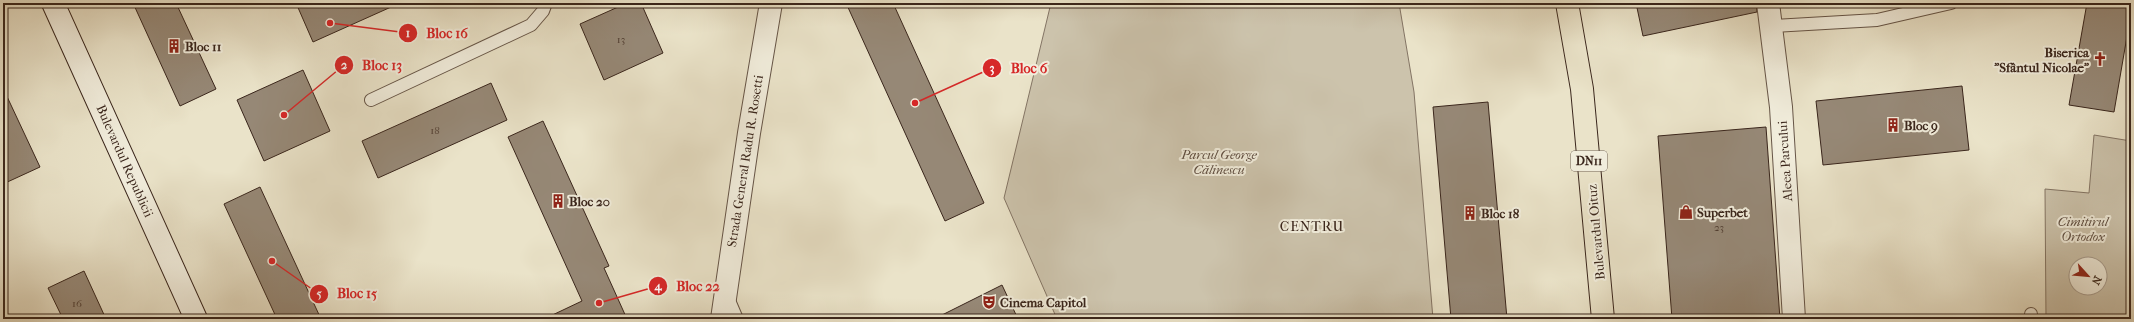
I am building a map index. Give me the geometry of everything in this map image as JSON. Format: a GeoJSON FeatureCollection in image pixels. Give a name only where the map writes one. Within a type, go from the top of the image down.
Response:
{"type":"FeatureCollection","features":[{"type":"Feature","properties":{"kind":"main road","name":"Bulevardul Oituz"},"geometry":{"type":"LineString","coordinates":[[1567,3],[1582,89],[1603,319]]}},
{"type":"Feature","properties":{"kind":"street","name":"Bulevardul Republicii"},"geometry":{"type":"LineString","coordinates":[[53,3],[196,319]]}},
{"type":"Feature","properties":{"kind":"street","name":"Strada General Radu R. Rosetti"},"geometry":{"type":"LineString","coordinates":[[722,319],[725,291],[771,3]]}},
{"type":"Feature","properties":{"kind":"street","name":"Aleea Parcului"},"geometry":{"type":"LineString","coordinates":[[1768,3],[1781,107],[1794,319]]}},
{"type":"Feature","properties":{"kind":"lane"},"geometry":{"type":"LineString","coordinates":[[371,100],[531,25],[543,11],[546,3]]}},
{"type":"Feature","properties":{"kind":"lane"},"geometry":{"type":"LineString","coordinates":[[1772,26],[1877,20],[1951,3]]}},
{"type":"Feature","properties":{"kind":"lane"},"geometry":{"type":"LineString","coordinates":[[725,291],[737,319]]}},
{"type":"Feature","properties":{"kind":"green space","name":"Parcul George Călinescu"},"geometry":{"type":"Polygon","coordinates":[[[1051,3],[1399,3],[1414,92],[1433,319],[1057,319],[1004,198],[1051,3]]]}},
{"type":"Feature","properties":{"kind":"green space","name":"Cimitirul Ortodox"},"geometry":{"type":"Polygon","coordinates":[[[2094,135],[2131,141],[2131,319],[2046,319],[2045,189],[2089,193],[2094,135]]]}},
{"type":"Feature","properties":{"kind":"building","name":"Bloc 11"},"geometry":{"type":"Polygon","coordinates":[[[133,3],[176,3],[216,89],[180,106],[133,3]]]}},
{"type":"Feature","properties":{"kind":"building"},"geometry":{"type":"Polygon","coordinates":[[[296,3],[400,3],[313,42],[296,3]]]}},
{"type":"Feature","properties":{"kind":"building"},"geometry":{"type":"Polygon","coordinates":[[[627,3],[641,3],[663,53],[604,80],[580,24],[627,3]]]}},
{"type":"Feature","properties":{"kind":"building"},"geometry":{"type":"Polygon","coordinates":[[[846,3],[893,3],[984,203],[945,221],[846,3]]]}},
{"type":"Feature","properties":{"kind":"building"},"geometry":{"type":"Polygon","coordinates":[[[1636,3],[1756,3],[1757,12],[1643,36],[1636,3]]]}},
{"type":"Feature","properties":{"kind":"building","name":"Biserica \"Sfântul Nicolae\""},"geometry":{"type":"Polygon","coordinates":[[[2087,3],[2131,3],[2131,13],[2114,112],[2069,105],[2087,3]]]}},
{"type":"Feature","properties":{"kind":"building"},"geometry":{"type":"Polygon","coordinates":[[[303,70],[330,131],[264,161],[237,100],[303,70]]]}},
{"type":"Feature","properties":{"kind":"building"},"geometry":{"type":"Polygon","coordinates":[[[491,83],[507,120],[378,178],[362,141],[491,83]]]}},
{"type":"Feature","properties":{"kind":"building","name":"Bloc 9"},"geometry":{"type":"Polygon","coordinates":[[[1962,86],[1969,150],[1823,165],[1816,101],[1962,86]]]}},
{"type":"Feature","properties":{"kind":"building"},"geometry":{"type":"Polygon","coordinates":[[[3,88],[40,167],[3,184],[3,88]]]}},
{"type":"Feature","properties":{"kind":"building","name":"Bloc 18"},"geometry":{"type":"Polygon","coordinates":[[[1488,102],[1507,319],[1451,319],[1433,107],[1488,102]]]}},
{"type":"Feature","properties":{"kind":"building","name":"Bloc 20"},"geometry":{"type":"Polygon","coordinates":[[[543,121],[609,266],[604,268],[627,319],[544,319],[582,301],[508,137],[543,121]]]}},
{"type":"Feature","properties":{"kind":"building"},"geometry":{"type":"Polygon","coordinates":[[[1766,127],[1780,319],[1672,319],[1658,136],[1766,127]]]}},
{"type":"Feature","properties":{"kind":"building"},"geometry":{"type":"Polygon","coordinates":[[[260,187],[321,319],[277,319],[224,204],[260,187]]]}},
{"type":"Feature","properties":{"kind":"building"},"geometry":{"type":"Polygon","coordinates":[[[84,271],[106,319],[63,319],[48,288],[84,271]]]}},
{"type":"Feature","properties":{"kind":"building","name":"Cinema Capitol"},"geometry":{"type":"Polygon","coordinates":[[[1002,285],[1018,319],[934,319],[1002,285]]]}},
{"type":"Feature","properties":{"kind":"place","name":"Bloc 16"},"geometry":{"type":"Point","coordinates":[330,23]}},
{"type":"Feature","properties":{"kind":"place","name":"Bloc 11"},"geometry":{"type":"Point","coordinates":[174,46]}},
{"type":"Feature","properties":{"kind":"place","name":"Biserica \"Sfântul Nicolae\""},"geometry":{"type":"Point","coordinates":[2100,59]}},
{"type":"Feature","properties":{"kind":"place","name":"Bloc 6"},"geometry":{"type":"Point","coordinates":[915,103]}},
{"type":"Feature","properties":{"kind":"place","name":"Bloc 13"},"geometry":{"type":"Point","coordinates":[284,115]}},
{"type":"Feature","properties":{"kind":"place","name":"Bloc 9"},"geometry":{"type":"Point","coordinates":[1893,125]}},
{"type":"Feature","properties":{"kind":"place","name":"Bloc 20"},"geometry":{"type":"Point","coordinates":[558,201]}},
{"type":"Feature","properties":{"kind":"place","name":"Superbet"},"geometry":{"type":"Point","coordinates":[1686,212]}},
{"type":"Feature","properties":{"kind":"place","name":"Bloc 18"},"geometry":{"type":"Point","coordinates":[1470,213]}},
{"type":"Feature","properties":{"kind":"place","name":"Bloc 15"},"geometry":{"type":"Point","coordinates":[272,261]}},
{"type":"Feature","properties":{"kind":"place","name":"Cinema Capitol"},"geometry":{"type":"Point","coordinates":[989,302]}},
{"type":"Feature","properties":{"kind":"place","name":"Bloc 22"},"geometry":{"type":"Point","coordinates":[599,303]}},
{"type":"Feature","properties":{"kind":"district","name":"CENTRU"},"geometry":{"type":"Point","coordinates":[1312,226]}}]}
